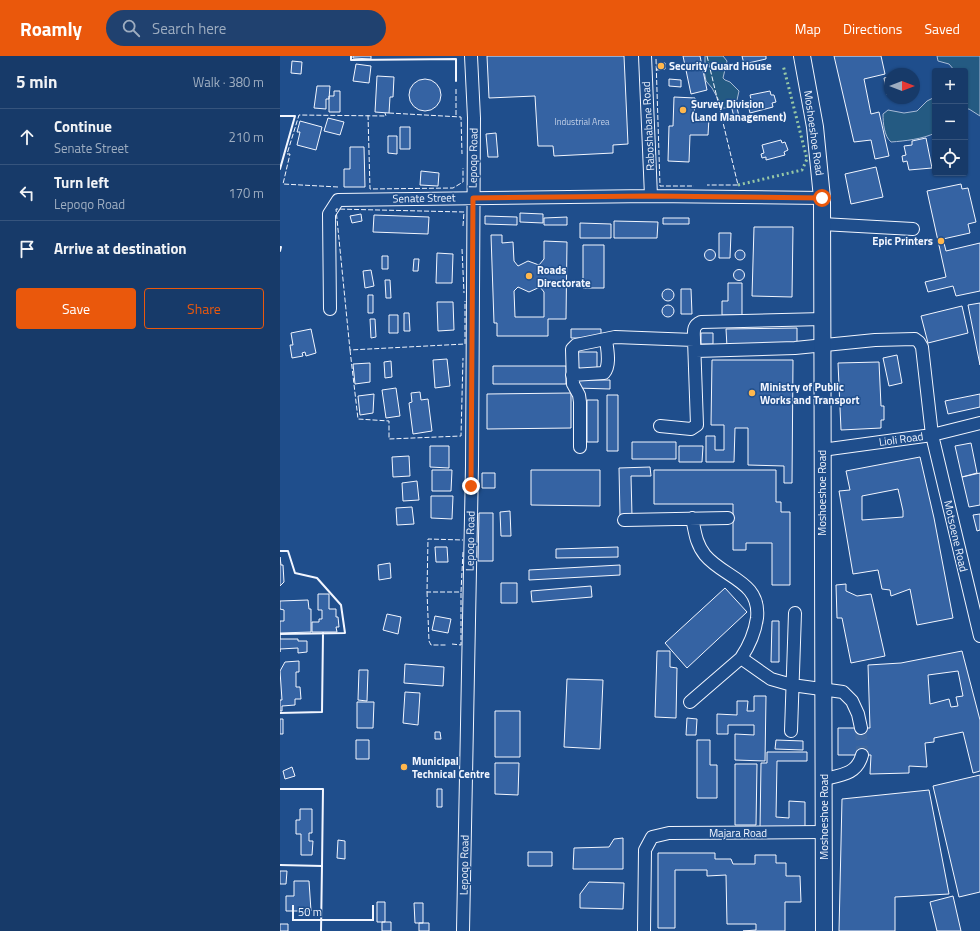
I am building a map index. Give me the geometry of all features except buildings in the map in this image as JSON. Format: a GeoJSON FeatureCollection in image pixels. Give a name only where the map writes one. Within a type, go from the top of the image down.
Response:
{"type":"FeatureCollection","features":[{"type":"Feature","properties":{"kind":"main road","name":"Moshoeshoe Road"},"geometry":{"type":"LineString","coordinates":[[802,56],[815,127],[822,198],[824,931]]}},
{"type":"Feature","properties":{"kind":"street","name":"Lepoqo Road"},"geometry":{"type":"LineString","coordinates":[[463,931],[472,466],[474,118],[471,56]]}},
{"type":"Feature","properties":{"kind":"street","name":"Raboshabane Road"},"geometry":{"type":"LineString","coordinates":[[645,56],[651,196]]}},
{"type":"Feature","properties":{"kind":"street","name":"Senate Street"},"geometry":{"type":"LineString","coordinates":[[330,309],[329,214],[338,200],[651,196],[822,198]]}},
{"type":"Feature","properties":{"kind":"street"},"geometry":{"type":"LineString","coordinates":[[822,224],[913,229]]}},
{"type":"Feature","properties":{"kind":"street"},"geometry":{"type":"LineString","coordinates":[[660,426],[691,428],[697,425],[694,328],[701,322],[823,319]]}},
{"type":"Feature","properties":{"kind":"street"},"geometry":{"type":"LineString","coordinates":[[580,447],[580,402],[579,395],[573,384],[572,375],[572,349],[576,345],[615,337],[695,346],[795,348],[823,344]]}},
{"type":"Feature","properties":{"kind":"street"},"geometry":{"type":"LineString","coordinates":[[572,375],[604,373],[607,370],[608,359],[606,339]]}},
{"type":"Feature","properties":{"kind":"street","name":"Motsoene Road"},"geometry":{"type":"LineString","coordinates":[[823,344],[915,339],[920,342],[922,347],[932,435],[980,636]]}},
{"type":"Feature","properties":{"kind":"street","name":"Lioli Road"},"geometry":{"type":"LineString","coordinates":[[822,450],[932,435],[980,423]]}},
{"type":"Feature","properties":{"kind":"street"},"geometry":{"type":"LineString","coordinates":[[690,702],[741,658],[746,651],[756,626],[758,607],[755,596],[746,586],[706,556],[696,541],[692,518]]}},
{"type":"Feature","properties":{"kind":"street"},"geometry":{"type":"LineString","coordinates":[[624,520],[728,518]]}},
{"type":"Feature","properties":{"kind":"street"},"geometry":{"type":"LineString","coordinates":[[791,731],[795,613]]}},
{"type":"Feature","properties":{"kind":"street"},"geometry":{"type":"LineString","coordinates":[[741,658],[771,679],[792,685],[842,692],[852,700],[858,714],[861,728]]}},
{"type":"Feature","properties":{"kind":"street"},"geometry":{"type":"LineString","coordinates":[[824,779],[851,771],[859,765],[862,755]]}},
{"type":"Feature","properties":{"kind":"street","name":"Majara Road"},"geometry":{"type":"LineString","coordinates":[[644,931],[645,850],[652,836],[668,833],[824,832]]}},
{"type":"Feature","properties":{"kind":"shaded area"},"geometry":{"type":"Polygon","coordinates":[[[705,56],[723,56],[727,61],[723,78],[730,82],[739,91],[737,100],[729,104],[727,108],[723,108],[712,88],[706,81],[703,66],[705,65],[705,56]]]}},
{"type":"Feature","properties":{"kind":"shaded area"},"geometry":{"type":"Polygon","coordinates":[[[937,56],[980,56],[980,116],[968,109],[968,68],[952,68],[949,64],[938,61],[937,56]]]}},
{"type":"Feature","properties":{"kind":"shaded area"},"geometry":{"type":"Polygon","coordinates":[[[932,98],[932,134],[919,138],[891,142],[885,133],[883,114],[888,110],[904,113],[917,111],[927,101],[932,98]]]}},
{"type":"Feature","properties":{"kind":"tunnel"},"geometry":{"type":"LineString","coordinates":[[861,728],[862,755]]}},
{"type":"Feature","properties":{"kind":"hedge"},"geometry":{"type":"LineString","coordinates":[[738,185],[802,170],[807,159],[783,65]]}},
{"type":"Feature","properties":{"kind":"fence"},"geometry":{"type":"LineString","coordinates":[[707,56],[738,185],[707,185]]}},
{"type":"Feature","properties":{"kind":"fence"},"geometry":{"type":"LineString","coordinates":[[656,59],[660,186],[694,186]]}},
{"type":"Feature","properties":{"kind":"fence"},"geometry":{"type":"LineString","coordinates":[[456,89],[456,117]]}},
{"type":"Feature","properties":{"kind":"fence"},"geometry":{"type":"LineString","coordinates":[[338,187],[283,184],[290,154],[287,154],[299,115],[386,116],[385,113]]}},
{"type":"Feature","properties":{"kind":"fence"},"geometry":{"type":"LineString","coordinates":[[389,113],[461,117],[462,154]]}},
{"type":"Feature","properties":{"kind":"fence"},"geometry":{"type":"LineString","coordinates":[[368,115],[370,189],[453,188],[463,182],[463,168]]}},
{"type":"Feature","properties":{"kind":"fence"},"geometry":{"type":"LineString","coordinates":[[463,226],[464,212],[336,209],[350,350],[465,344],[465,301]]}},
{"type":"Feature","properties":{"kind":"fence"},"geometry":{"type":"LineString","coordinates":[[462,249],[464,293]]}},
{"type":"Feature","properties":{"kind":"fence"},"geometry":{"type":"LineString","coordinates":[[350,350],[358,419],[389,421],[389,439],[461,436],[463,358]]}},
{"type":"Feature","properties":{"kind":"fence"},"geometry":{"type":"LineString","coordinates":[[463,540],[428,539],[427,592],[461,592],[463,552]]}},
{"type":"Feature","properties":{"kind":"fence"},"geometry":{"type":"LineString","coordinates":[[427,592],[429,641],[431,645],[446,645]]}},
{"type":"Feature","properties":{"kind":"fence"},"geometry":{"type":"LineString","coordinates":[[452,644],[461,645],[461,592]]}},
{"type":"Feature","properties":{"kind":"wall"},"geometry":{"type":"LineString","coordinates":[[351,56],[351,60],[456,59],[456,81]]}},
{"type":"Feature","properties":{"kind":"wall"},"geometry":{"type":"LineString","coordinates":[[280,116],[295,116],[280,169]]}},
{"type":"Feature","properties":{"kind":"wall"},"geometry":{"type":"LineString","coordinates":[[280,247],[280,251]]}},
{"type":"Feature","properties":{"kind":"wall"},"geometry":{"type":"LineString","coordinates":[[280,551],[288,551],[295,573],[317,578],[341,605],[345,633],[280,634]]}},
{"type":"Feature","properties":{"kind":"wall"},"geometry":{"type":"LineString","coordinates":[[280,713],[322,712],[323,633]]}},
{"type":"Feature","properties":{"kind":"wall"},"geometry":{"type":"LineString","coordinates":[[280,789],[323,789],[322,866]]}},
{"type":"Feature","properties":{"kind":"wall"},"geometry":{"type":"LineString","coordinates":[[280,865],[322,866],[321,931]]}},
{"type":"Feature","properties":{"kind":"place","name":"Security Guard House"},"geometry":{"type":"Point","coordinates":[661,66]}},
{"type":"Feature","properties":{"kind":"place","name":"Survey Division (Land Management)"},"geometry":{"type":"Point","coordinates":[683,110]}},
{"type":"Feature","properties":{"kind":"place","name":"Epic Printers"},"geometry":{"type":"Point","coordinates":[941,241]}},
{"type":"Feature","properties":{"kind":"place","name":"Roads Directorate"},"geometry":{"type":"Point","coordinates":[529,276]}},
{"type":"Feature","properties":{"kind":"place","name":"Ministry of Public Works and Transport"},"geometry":{"type":"Point","coordinates":[752,393]}},
{"type":"Feature","properties":{"kind":"place","name":"Municipal Technical Centre"},"geometry":{"type":"Point","coordinates":[404,767]}},
{"type":"Feature","properties":{"kind":"route"},"geometry":{"type":"LineString","coordinates":[[471,486],[473,198],[651,196],[822,198]]}}]}
